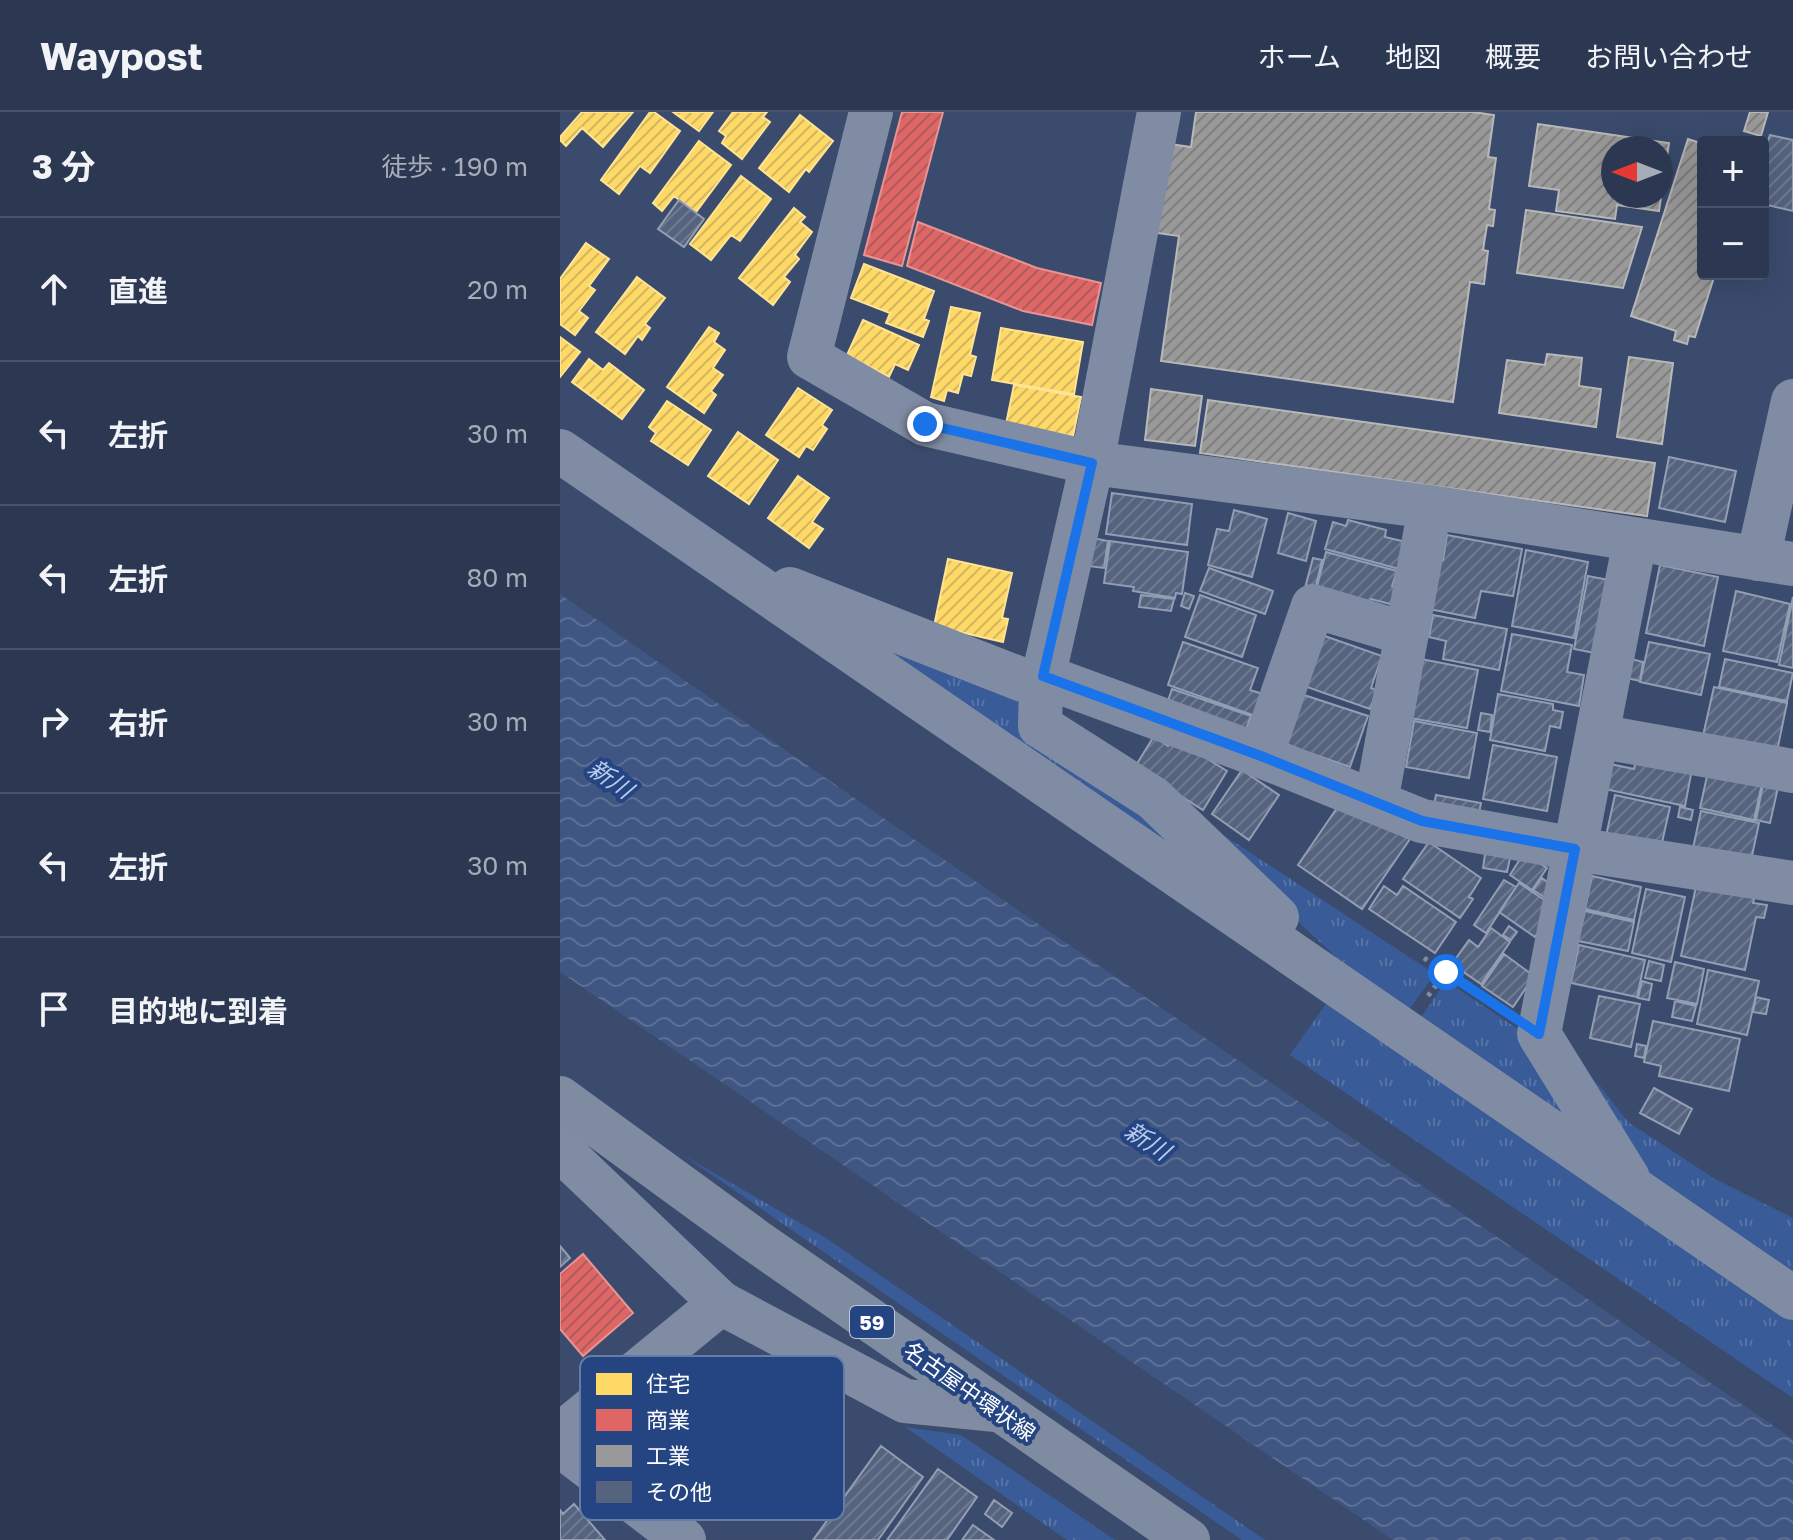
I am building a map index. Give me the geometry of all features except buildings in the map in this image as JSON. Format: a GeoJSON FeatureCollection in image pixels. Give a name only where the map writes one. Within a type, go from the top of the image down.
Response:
{"type":"FeatureCollection","features":[{"type":"Feature","properties":{"kind":"main road","name":"名古屋中環状線"},"geometry":{"type":"LineString","coordinates":[[560,1098],[996,1410],[1188,1540]]}},
{"type":"Feature","properties":{"kind":"street"},"geometry":{"type":"LineString","coordinates":[[871,112],[809,357],[925,424],[1092,463],[1430,507],[1775,562],[1793,401]]}},
{"type":"Feature","properties":{"kind":"street"},"geometry":{"type":"LineString","coordinates":[[1159,112],[1092,463],[1042,682],[1040,726],[1153,798],[1371,1007]]}},
{"type":"Feature","properties":{"kind":"street"},"geometry":{"type":"LineString","coordinates":[[560,451],[1793,1298]]}},
{"type":"Feature","properties":{"kind":"street"},"geometry":{"type":"LineString","coordinates":[[1376,802],[1430,507]]}},
{"type":"Feature","properties":{"kind":"street"},"geometry":{"type":"LineString","coordinates":[[1634,1189],[1539,1034],[1635,540]]}},
{"type":"Feature","properties":{"kind":"street"},"geometry":{"type":"LineString","coordinates":[[717,560],[1042,682],[1261,756],[1422,821],[1793,883]]}},
{"type":"Feature","properties":{"kind":"street"},"geometry":{"type":"LineString","coordinates":[[1261,756],[1313,606],[1407,634]]}},
{"type":"Feature","properties":{"kind":"street"},"geometry":{"type":"LineString","coordinates":[[1597,736],[1793,771]]}},
{"type":"Feature","properties":{"kind":"street"},"geometry":{"type":"LineString","coordinates":[[560,1143],[572,1161],[721,1303],[821,1356]]}},
{"type":"Feature","properties":{"kind":"street"},"geometry":{"type":"LineString","coordinates":[[656,1356],[721,1303]]}},
{"type":"Feature","properties":{"kind":"street"},"geometry":{"type":"LineString","coordinates":[[844,1369],[905,1401],[996,1410]]}},
{"type":"Feature","properties":{"kind":"street"},"geometry":{"type":"LineString","coordinates":[[560,1435],[580,1419]]}},
{"type":"Feature","properties":{"kind":"street"},"geometry":{"type":"LineString","coordinates":[[560,1445],[580,1460]]}},
{"type":"Feature","properties":{"kind":"street"},"geometry":{"type":"LineString","coordinates":[[658,1520],[684,1540]]}},
{"type":"Feature","properties":{"kind":"path"},"geometry":{"type":"LineString","coordinates":[[1424,958],[1539,1034]]}},
{"type":"Feature","properties":{"kind":"green space"},"geometry":{"type":"Polygon","coordinates":[[[812,606],[1017,692],[1150,806],[1269,922],[812,606]]]}},
{"type":"Feature","properties":{"kind":"green space"},"geometry":{"type":"Polygon","coordinates":[[[1161,794],[1435,974],[1405,1015],[1382,1000],[1161,794]]]}},
{"type":"Feature","properties":{"kind":"green space"},"geometry":{"type":"Polygon","coordinates":[[[1446,981],[1527,1035],[1600,1147],[1417,1023],[1446,981]]]}},
{"type":"Feature","properties":{"kind":"green space"},"geometry":{"type":"Polygon","coordinates":[[[1328,1001],[1793,1318],[1793,1398],[1290,1055],[1328,1001]]]}},
{"type":"Feature","properties":{"kind":"green space"},"geometry":{"type":"Polygon","coordinates":[[[1554,1048],[1600,1086],[1628,1122],[1715,1179],[1793,1218],[1793,1277],[1643,1172],[1554,1048]]]}},
{"type":"Feature","properties":{"kind":"green space"},"geometry":{"type":"Polygon","coordinates":[[[683,1155],[826,1238],[1265,1540],[1242,1540],[683,1155]]]}},
{"type":"Feature","properties":{"kind":"green space"},"geometry":{"type":"Polygon","coordinates":[[[905,1427],[961,1435],[1115,1540],[1067,1540],[905,1427]]]}},
{"type":"Feature","properties":{"kind":"water","name":"新川"},"geometry":{"type":"Polygon","coordinates":[[[560,594],[1793,1439],[1793,1540],[1393,1540],[560,972],[560,594]]]}},
{"type":"Feature","properties":{"kind":"route"},"geometry":{"type":"LineString","coordinates":[[925,424],[1092,463],[1043,676],[1261,756],[1422,821],[1575,849],[1539,1034],[1446,972]]}}]}
